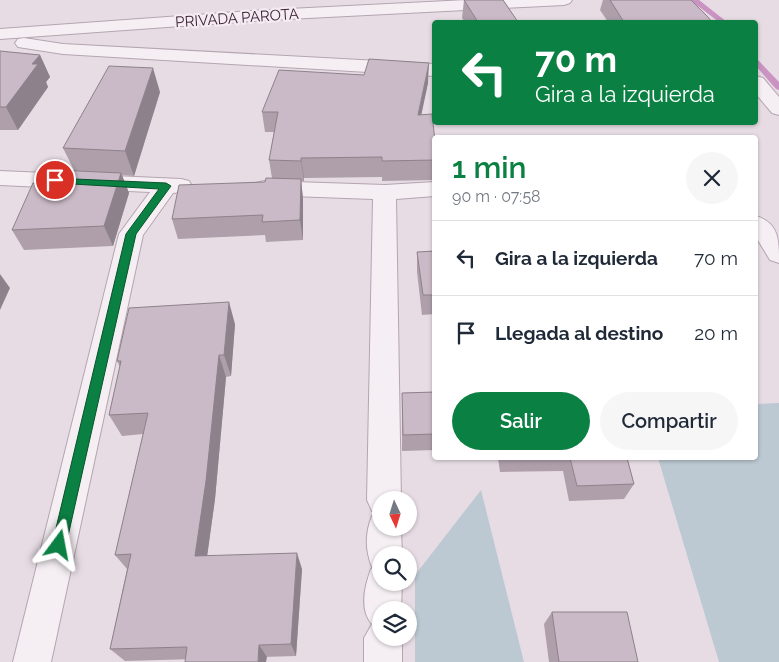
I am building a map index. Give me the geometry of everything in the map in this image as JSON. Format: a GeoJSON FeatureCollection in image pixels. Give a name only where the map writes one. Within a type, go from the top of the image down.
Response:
{"type":"FeatureCollection","features":[{"type":"Feature","properties":{"kind":"street","name":"PRIVADA PAROTA"},"geometry":{"type":"LineString","coordinates":[[0,34],[249,8],[564,0]]}},
{"type":"Feature","properties":{"kind":"street"},"geometry":{"type":"LineString","coordinates":[[0,39],[63,49],[432,70]]}},
{"type":"Feature","properties":{"kind":"street"},"geometry":{"type":"LineString","coordinates":[[758,86],[779,109]]}},
{"type":"Feature","properties":{"kind":"street"},"geometry":{"type":"LineString","coordinates":[[0,178],[204,186]]}},
{"type":"Feature","properties":{"kind":"street"},"geometry":{"type":"LineString","coordinates":[[32,662],[131,234],[166,186]]}},
{"type":"Feature","properties":{"kind":"street"},"geometry":{"type":"LineString","coordinates":[[241,187],[385,192],[432,189]]}},
{"type":"Feature","properties":{"kind":"street"},"geometry":{"type":"LineString","coordinates":[[384,491],[385,192]]}},
{"type":"Feature","properties":{"kind":"street"},"geometry":{"type":"LineString","coordinates":[[758,226],[766,232],[779,254]]}},
{"type":"Feature","properties":{"kind":"street"},"geometry":{"type":"LineString","coordinates":[[383,646],[383,662]]}},
{"type":"Feature","properties":{"kind":"shaded area"},"geometry":{"type":"Polygon","coordinates":[[[779,403],[779,662],[719,662],[659,460],[758,460],[758,404],[779,403]]]}},
{"type":"Feature","properties":{"kind":"shaded area"},"geometry":{"type":"Polygon","coordinates":[[[481,490],[524,662],[415,662],[415,646],[417,646],[417,601],[415,601],[415,591],[417,591],[417,572],[481,490]]]}},
{"type":"Feature","properties":{"kind":"building"},"geometry":{"type":"Polygon","coordinates":[[[464,0],[503,0],[517,20],[477,20],[464,0]]]}},
{"type":"Feature","properties":{"kind":"building"},"geometry":{"type":"Polygon","coordinates":[[[610,0],[691,0],[710,20],[623,20],[610,0]]]}},
{"type":"Feature","properties":{"kind":"building"},"geometry":{"type":"Polygon","coordinates":[[[0,51],[40,55],[32,64],[38,64],[6,107],[0,107],[0,51]]]}},
{"type":"Feature","properties":{"kind":"building"},"geometry":{"type":"Polygon","coordinates":[[[369,59],[429,63],[418,115],[432,114],[434,135],[432,135],[432,160],[382,161],[382,157],[301,158],[301,161],[269,160],[278,112],[262,112],[279,70],[364,75],[369,59]]]}},
{"type":"Feature","properties":{"kind":"building"},"geometry":{"type":"Polygon","coordinates":[[[109,66],[153,68],[125,151],[63,148],[109,66]]]}},
{"type":"Feature","properties":{"kind":"building"},"geometry":{"type":"Polygon","coordinates":[[[56,170],[121,173],[104,226],[12,230],[33,183],[49,183],[56,170]]]}},
{"type":"Feature","properties":{"kind":"building"},"geometry":{"type":"Polygon","coordinates":[[[266,178],[301,179],[300,220],[262,222],[263,215],[172,219],[179,185],[265,182],[266,178]]]}},
{"type":"Feature","properties":{"kind":"building"},"geometry":{"type":"Polygon","coordinates":[[[432,251],[432,295],[423,295],[417,252],[432,251]]]}},
{"type":"Feature","properties":{"kind":"building"},"geometry":{"type":"Polygon","coordinates":[[[229,302],[224,355],[219,355],[206,481],[195,556],[297,553],[291,644],[259,645],[258,662],[185,662],[187,647],[110,649],[131,554],[115,555],[148,413],[109,415],[121,361],[117,361],[129,308],[229,302]]]}},
{"type":"Feature","properties":{"kind":"building"},"geometry":{"type":"Polygon","coordinates":[[[432,392],[432,434],[403,435],[402,393],[432,392]]]}},
{"type":"Feature","properties":{"kind":"building"},"geometry":{"type":"Polygon","coordinates":[[[570,460],[628,460],[634,484],[577,486],[570,460]]]}},
{"type":"Feature","properties":{"kind":"building"},"geometry":{"type":"Polygon","coordinates":[[[552,612],[627,612],[638,662],[559,662],[552,612]]]}},
{"type":"Feature","properties":{"kind":"waterway"},"geometry":{"type":"LineString","coordinates":[[694,0],[720,20]]}},
{"type":"Feature","properties":{"kind":"waterway"},"geometry":{"type":"LineString","coordinates":[[758,62],[779,87]]}},
{"type":"Feature","properties":{"kind":"route"},"geometry":{"type":"LineString","coordinates":[[55,180],[166,186],[131,234],[59,545]]}}]}
